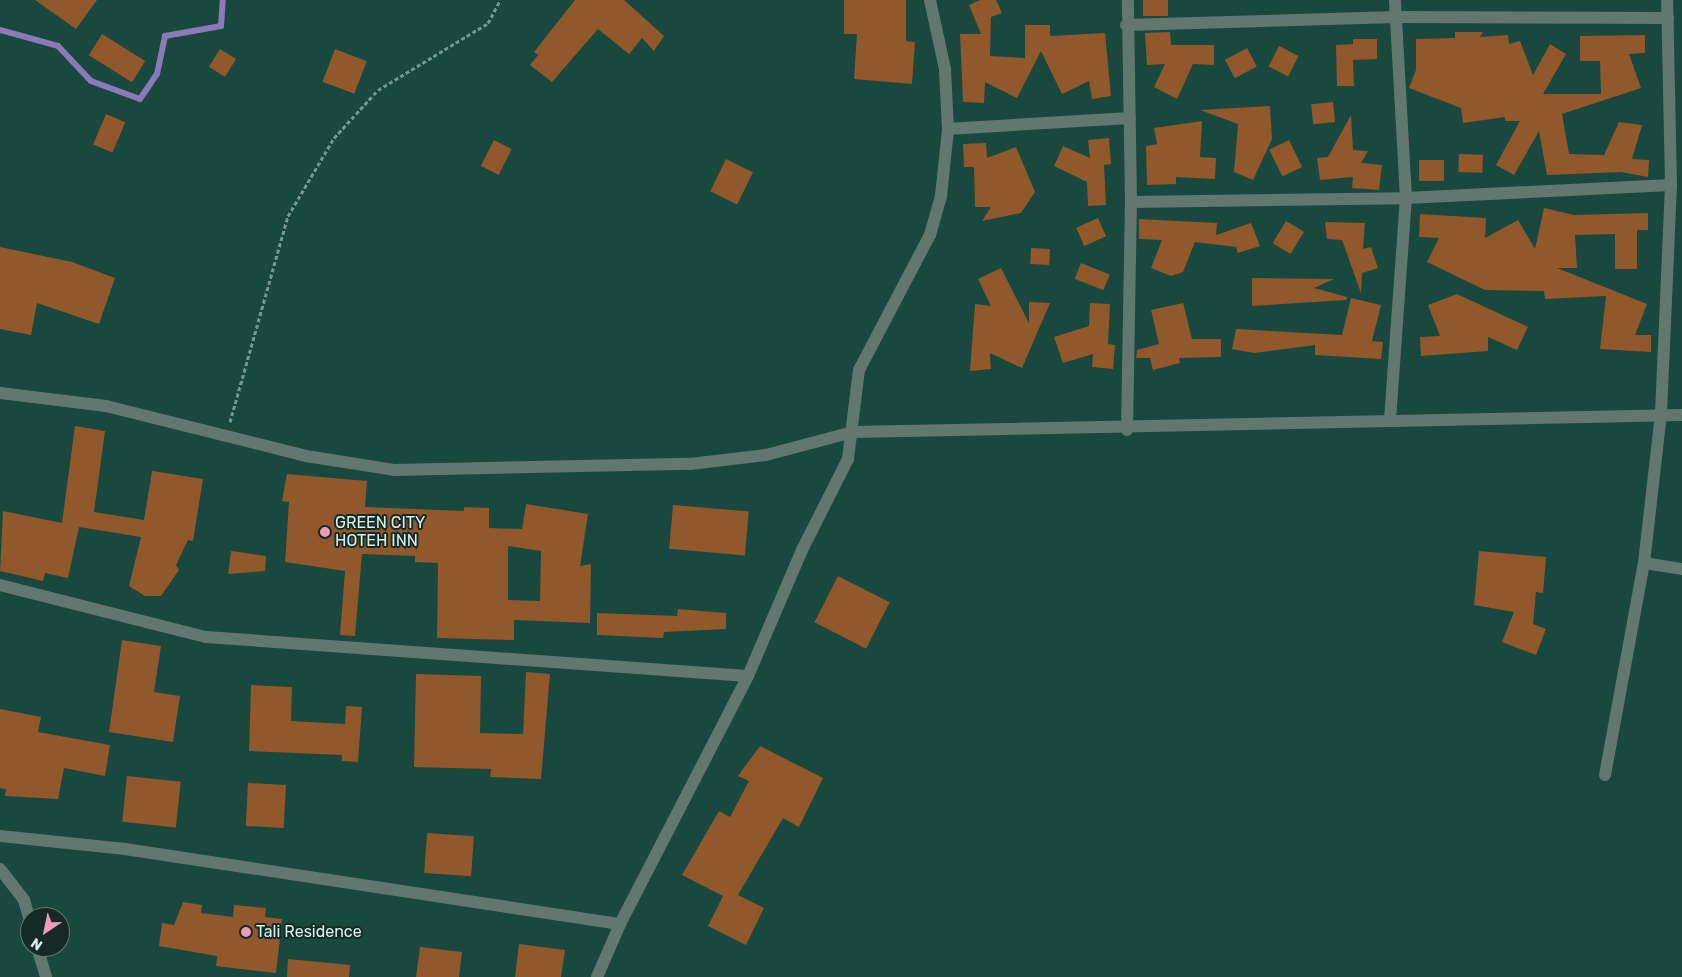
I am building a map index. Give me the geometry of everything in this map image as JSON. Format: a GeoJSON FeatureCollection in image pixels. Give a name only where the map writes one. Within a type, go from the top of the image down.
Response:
{"type":"FeatureCollection","features":[{"type":"Feature","properties":{"kind":"street"},"geometry":{"type":"LineString","coordinates":[[597,977],[620,924],[748,676],[802,550],[848,459],[853,432],[859,370],[930,235],[941,196],[948,130],[945,69],[930,0]]}},
{"type":"Feature","properties":{"kind":"street"},"geometry":{"type":"LineString","coordinates":[[1127,430],[1131,202],[1126,25],[1128,0]]}},
{"type":"Feature","properties":{"kind":"street"},"geometry":{"type":"LineString","coordinates":[[1390,420],[1406,198],[1395,0]]}},
{"type":"Feature","properties":{"kind":"street"},"geometry":{"type":"LineString","coordinates":[[1605,775],[1644,563],[1661,414],[1671,185],[1677,107],[1667,0]]}},
{"type":"Feature","properties":{"kind":"street"},"geometry":{"type":"LineString","coordinates":[[1126,25],[1396,17],[1668,18]]}},
{"type":"Feature","properties":{"kind":"street"},"geometry":{"type":"LineString","coordinates":[[948,130],[1130,118]]}},
{"type":"Feature","properties":{"kind":"street"},"geometry":{"type":"LineString","coordinates":[[1131,202],[1406,198],[1671,185]]}},
{"type":"Feature","properties":{"kind":"street"},"geometry":{"type":"LineString","coordinates":[[0,393],[106,406],[226,434],[306,456],[404,470],[690,464],[766,455],[853,432],[1127,430],[1390,420],[1682,415]]}},
{"type":"Feature","properties":{"kind":"street"},"geometry":{"type":"LineString","coordinates":[[1644,563],[1682,569]]}},
{"type":"Feature","properties":{"kind":"street"},"geometry":{"type":"LineString","coordinates":[[0,585],[206,637],[748,676]]}},
{"type":"Feature","properties":{"kind":"street"},"geometry":{"type":"LineString","coordinates":[[0,836],[125,849],[620,924]]}},
{"type":"Feature","properties":{"kind":"street"},"geometry":{"type":"LineString","coordinates":[[0,869],[24,900],[26,907]]}},
{"type":"Feature","properties":{"kind":"street"},"geometry":{"type":"LineString","coordinates":[[40,957],[46,977]]}},
{"type":"Feature","properties":{"kind":"path"},"geometry":{"type":"LineString","coordinates":[[226,434],[251,360],[288,216],[334,138],[378,90],[488,23],[500,0]]}},
{"type":"Feature","properties":{"kind":"building"},"geometry":{"type":"Polygon","coordinates":[[[35,0],[97,0],[76,29],[35,0]]]}},
{"type":"Feature","properties":{"kind":"building"},"geometry":{"type":"Polygon","coordinates":[[[575,0],[624,0],[664,36],[654,51],[642,38],[629,54],[598,29],[552,82],[530,65],[538,55],[534,52],[575,0]]]}},
{"type":"Feature","properties":{"kind":"building"},"geometry":{"type":"Polygon","coordinates":[[[844,0],[906,0],[906,41],[915,42],[912,84],[854,79],[857,34],[844,34],[844,0]]]}},
{"type":"Feature","properties":{"kind":"building"},"geometry":{"type":"Polygon","coordinates":[[[980,0],[996,0],[1002,13],[991,17],[990,56],[1025,58],[1025,25],[1050,25],[1050,36],[1105,33],[1111,96],[1092,99],[1089,81],[1062,94],[1041,51],[1017,98],[985,82],[984,103],[963,102],[960,34],[981,34],[969,5],[980,0]]]}},
{"type":"Feature","properties":{"kind":"building"},"geometry":{"type":"Polygon","coordinates":[[[1143,0],[1168,0],[1168,16],[1143,16],[1143,0]]]}},
{"type":"Feature","properties":{"kind":"building"},"geometry":{"type":"Polygon","coordinates":[[[1170,32],[1171,45],[1214,45],[1214,65],[1193,64],[1177,99],[1154,87],[1165,64],[1147,65],[1145,33],[1170,32]]]}},
{"type":"Feature","properties":{"kind":"building"},"geometry":{"type":"Polygon","coordinates":[[[1455,32],[1483,32],[1480,37],[1508,35],[1509,44],[1520,41],[1533,75],[1550,44],[1566,54],[1543,94],[1601,94],[1600,61],[1580,61],[1580,36],[1645,35],[1645,53],[1629,54],[1641,88],[1562,114],[1569,154],[1604,155],[1619,122],[1642,125],[1632,159],[1649,160],[1648,177],[1621,172],[1547,175],[1539,131],[1514,175],[1496,165],[1520,121],[1505,121],[1505,117],[1463,123],[1461,108],[1409,88],[1416,70],[1416,39],[1455,38],[1455,32]]]}},
{"type":"Feature","properties":{"kind":"building"},"geometry":{"type":"Polygon","coordinates":[[[102,34],[145,61],[132,82],[89,55],[102,34]]]}},
{"type":"Feature","properties":{"kind":"building"},"geometry":{"type":"Polygon","coordinates":[[[1353,39],[1377,39],[1377,59],[1353,60],[1354,86],[1337,86],[1336,45],[1353,44],[1353,39]]]}},
{"type":"Feature","properties":{"kind":"building"},"geometry":{"type":"Polygon","coordinates":[[[1279,46],[1299,56],[1288,76],[1269,66],[1279,46]]]}},
{"type":"Feature","properties":{"kind":"building"},"geometry":{"type":"Polygon","coordinates":[[[1247,48],[1257,67],[1235,78],[1225,60],[1247,48]]]}},
{"type":"Feature","properties":{"kind":"building"},"geometry":{"type":"Polygon","coordinates":[[[220,49],[236,59],[225,77],[209,67],[220,49]]]}},
{"type":"Feature","properties":{"kind":"building"},"geometry":{"type":"Polygon","coordinates":[[[335,49],[367,61],[354,94],[322,82],[335,49]]]}},
{"type":"Feature","properties":{"kind":"building"},"geometry":{"type":"Polygon","coordinates":[[[1333,102],[1335,122],[1313,124],[1311,104],[1333,102]]]}},
{"type":"Feature","properties":{"kind":"building"},"geometry":{"type":"Polygon","coordinates":[[[1270,106],[1272,139],[1253,180],[1234,172],[1238,124],[1200,110],[1270,106]]]}},
{"type":"Feature","properties":{"kind":"building"},"geometry":{"type":"Polygon","coordinates":[[[106,114],[125,122],[112,153],[93,144],[106,114]]]}},
{"type":"Feature","properties":{"kind":"building"},"geometry":{"type":"Polygon","coordinates":[[[1351,115],[1353,150],[1368,151],[1361,163],[1382,165],[1379,190],[1352,188],[1353,177],[1320,180],[1317,158],[1328,157],[1351,115]]]}},
{"type":"Feature","properties":{"kind":"building"},"geometry":{"type":"Polygon","coordinates":[[[1202,121],[1200,157],[1216,158],[1215,179],[1176,177],[1176,184],[1147,185],[1146,146],[1157,144],[1154,128],[1202,121]]]}},
{"type":"Feature","properties":{"kind":"building"},"geometry":{"type":"Polygon","coordinates":[[[1109,138],[1111,164],[1104,165],[1106,205],[1088,206],[1087,182],[1054,166],[1063,146],[1090,158],[1088,140],[1109,138]]]}},
{"type":"Feature","properties":{"kind":"building"},"geometry":{"type":"Polygon","coordinates":[[[494,140],[512,149],[499,175],[481,166],[494,140]]]}},
{"type":"Feature","properties":{"kind":"building"},"geometry":{"type":"Polygon","coordinates":[[[1289,140],[1302,167],[1282,177],[1269,150],[1289,140]]]}},
{"type":"Feature","properties":{"kind":"building"},"geometry":{"type":"Polygon","coordinates":[[[986,143],[987,158],[1016,147],[1035,192],[1021,213],[982,221],[991,207],[975,207],[974,167],[964,167],[963,144],[986,143]]]}},
{"type":"Feature","properties":{"kind":"building"},"geometry":{"type":"Polygon","coordinates":[[[1459,154],[1483,155],[1482,173],[1458,172],[1459,154]]]}},
{"type":"Feature","properties":{"kind":"building"},"geometry":{"type":"Polygon","coordinates":[[[726,159],[753,172],[737,205],[710,191],[726,159]]]}},
{"type":"Feature","properties":{"kind":"building"},"geometry":{"type":"Polygon","coordinates":[[[1419,160],[1444,160],[1444,181],[1419,181],[1419,160]]]}},
{"type":"Feature","properties":{"kind":"building"},"geometry":{"type":"Polygon","coordinates":[[[1544,208],[1574,215],[1648,213],[1648,230],[1637,230],[1637,269],[1615,269],[1615,234],[1575,235],[1577,268],[1557,268],[1647,304],[1635,335],[1651,335],[1651,352],[1600,349],[1606,296],[1545,299],[1544,291],[1485,290],[1427,262],[1439,238],[1419,237],[1420,214],[1486,218],[1485,238],[1518,220],[1535,249],[1544,208]]]}},
{"type":"Feature","properties":{"kind":"building"},"geometry":{"type":"Polygon","coordinates":[[[1098,218],[1106,236],[1084,246],[1076,228],[1098,218]]]}},
{"type":"Feature","properties":{"kind":"building"},"geometry":{"type":"Polygon","coordinates":[[[1139,219],[1217,223],[1216,235],[1251,223],[1260,246],[1238,253],[1236,247],[1195,242],[1183,272],[1171,276],[1151,268],[1162,240],[1139,239],[1139,219]]]}},
{"type":"Feature","properties":{"kind":"building"},"geometry":{"type":"Polygon","coordinates":[[[1286,221],[1304,232],[1291,254],[1273,243],[1286,221]]]}},
{"type":"Feature","properties":{"kind":"building"},"geometry":{"type":"Polygon","coordinates":[[[1325,222],[1365,223],[1363,249],[1371,247],[1378,268],[1362,273],[1361,293],[1342,240],[1327,239],[1325,222]]]}},
{"type":"Feature","properties":{"kind":"building"},"geometry":{"type":"Polygon","coordinates":[[[0,247],[72,262],[115,278],[99,324],[37,303],[31,335],[0,329],[0,247]]]}},
{"type":"Feature","properties":{"kind":"building"},"geometry":{"type":"Polygon","coordinates":[[[1031,248],[1050,249],[1049,265],[1030,264],[1031,248]]]}},
{"type":"Feature","properties":{"kind":"building"},"geometry":{"type":"Polygon","coordinates":[[[1081,263],[1110,275],[1103,290],[1075,279],[1081,263]]]}},
{"type":"Feature","properties":{"kind":"building"},"geometry":{"type":"Polygon","coordinates":[[[1001,268],[1029,323],[1029,302],[1050,303],[1022,368],[990,353],[991,369],[970,371],[975,304],[991,306],[978,279],[1001,268]]]}},
{"type":"Feature","properties":{"kind":"building"},"geometry":{"type":"Polygon","coordinates":[[[1252,278],[1334,279],[1314,288],[1347,297],[1346,300],[1252,306],[1252,278]]]}},
{"type":"Feature","properties":{"kind":"building"},"geometry":{"type":"Polygon","coordinates":[[[1457,294],[1528,327],[1517,350],[1488,337],[1488,351],[1421,356],[1420,337],[1440,336],[1428,305],[1457,294]]]}},
{"type":"Feature","properties":{"kind":"building"},"geometry":{"type":"Polygon","coordinates":[[[1351,298],[1381,305],[1372,341],[1383,342],[1381,359],[1315,355],[1315,345],[1254,353],[1232,349],[1236,329],[1342,335],[1351,298]]]}},
{"type":"Feature","properties":{"kind":"building"},"geometry":{"type":"Polygon","coordinates":[[[1090,303],[1110,304],[1108,344],[1115,345],[1113,369],[1092,367],[1093,354],[1063,363],[1054,337],[1089,326],[1090,303]]]}},
{"type":"Feature","properties":{"kind":"building"},"geometry":{"type":"Polygon","coordinates":[[[1183,303],[1192,339],[1221,339],[1221,357],[1179,358],[1180,363],[1153,370],[1150,358],[1136,358],[1137,350],[1159,344],[1151,310],[1183,303]]]}},
{"type":"Feature","properties":{"kind":"building"},"geometry":{"type":"Polygon","coordinates":[[[75,426],[105,431],[94,512],[144,520],[152,471],[203,479],[193,541],[188,540],[176,565],[179,570],[161,596],[145,596],[129,586],[141,537],[79,527],[68,578],[45,573],[43,581],[0,571],[3,511],[62,523],[75,426]]]}},
{"type":"Feature","properties":{"kind":"building"},"geometry":{"type":"Polygon","coordinates":[[[287,474],[367,481],[365,507],[464,511],[464,507],[489,508],[489,528],[522,529],[526,504],[588,514],[580,566],[591,564],[590,623],[514,620],[514,640],[437,638],[438,563],[415,562],[415,556],[362,554],[355,636],[340,635],[345,571],[285,562],[289,502],[282,501],[287,474]],[[508,546],[508,600],[540,601],[541,551],[508,546]]]}},
{"type":"Feature","properties":{"kind":"building"},"geometry":{"type":"Polygon","coordinates":[[[673,505],[749,512],[745,555],[669,549],[673,505]]]}},
{"type":"Feature","properties":{"kind":"building"},"geometry":{"type":"Polygon","coordinates":[[[231,551],[266,556],[265,571],[228,574],[231,551]]]}},
{"type":"Feature","properties":{"kind":"building"},"geometry":{"type":"Polygon","coordinates":[[[1479,551],[1546,557],[1543,593],[1536,592],[1533,624],[1546,629],[1536,655],[1502,642],[1514,612],[1474,605],[1479,551]]]}},
{"type":"Feature","properties":{"kind":"building"},"geometry":{"type":"Polygon","coordinates":[[[838,576],[890,602],[866,649],[814,622],[838,576]]]}},
{"type":"Feature","properties":{"kind":"building"},"geometry":{"type":"Polygon","coordinates":[[[678,609],[726,613],[726,629],[664,632],[663,638],[597,635],[597,613],[677,616],[678,609]]]}},
{"type":"Feature","properties":{"kind":"building"},"geometry":{"type":"Polygon","coordinates":[[[122,640],[161,646],[154,692],[180,696],[173,742],[109,732],[122,640]]]}},
{"type":"Feature","properties":{"kind":"building"},"geometry":{"type":"Polygon","coordinates":[[[526,672],[550,674],[541,779],[490,777],[491,769],[414,767],[416,674],[481,676],[480,733],[523,734],[526,672]]]}},
{"type":"Feature","properties":{"kind":"building"},"geometry":{"type":"Polygon","coordinates":[[[251,685],[292,687],[291,721],[345,724],[346,706],[362,707],[358,762],[342,761],[342,755],[249,751],[251,685]]]}},
{"type":"Feature","properties":{"kind":"building"},"geometry":{"type":"Polygon","coordinates":[[[0,709],[41,717],[38,732],[110,745],[105,776],[64,768],[58,799],[5,796],[6,789],[0,788],[0,709]]]}},
{"type":"Feature","properties":{"kind":"building"},"geometry":{"type":"Polygon","coordinates":[[[760,746],[823,778],[799,827],[783,818],[738,895],[764,908],[746,945],[708,926],[723,896],[682,875],[719,811],[730,817],[749,781],[738,776],[760,746]]]}},
{"type":"Feature","properties":{"kind":"building"},"geometry":{"type":"Polygon","coordinates":[[[127,776],[181,782],[176,827],[122,822],[127,776]]]}},
{"type":"Feature","properties":{"kind":"building"},"geometry":{"type":"Polygon","coordinates":[[[248,783],[286,785],[284,828],[246,826],[248,783]]]}},
{"type":"Feature","properties":{"kind":"building"},"geometry":{"type":"Polygon","coordinates":[[[427,833],[474,836],[471,876],[424,873],[427,833]]]}},
{"type":"Feature","properties":{"kind":"building"},"geometry":{"type":"Polygon","coordinates":[[[183,902],[202,905],[201,913],[233,917],[234,905],[266,908],[265,917],[282,919],[276,973],[216,966],[217,956],[159,946],[162,923],[174,925],[183,902]]]}},
{"type":"Feature","properties":{"kind":"building"},"geometry":{"type":"Polygon","coordinates":[[[519,944],[565,950],[561,977],[515,977],[519,944]]]}},
{"type":"Feature","properties":{"kind":"building"},"geometry":{"type":"Polygon","coordinates":[[[420,947],[462,952],[459,977],[416,977],[420,947]]]}},
{"type":"Feature","properties":{"kind":"building"},"geometry":{"type":"Polygon","coordinates":[[[288,959],[350,965],[349,977],[287,977],[288,959]]]}},
{"type":"Feature","properties":{"kind":"waterway"},"geometry":{"type":"LineString","coordinates":[[0,30],[58,46],[91,81],[140,99],[157,74],[165,36],[221,26],[223,0]]}},
{"type":"Feature","properties":{"kind":"place","name":"GREEN CITY HOTEH INN"},"geometry":{"type":"Point","coordinates":[325,532]}},
{"type":"Feature","properties":{"kind":"place","name":"Tali Residence"},"geometry":{"type":"Point","coordinates":[246,932]}}]}
